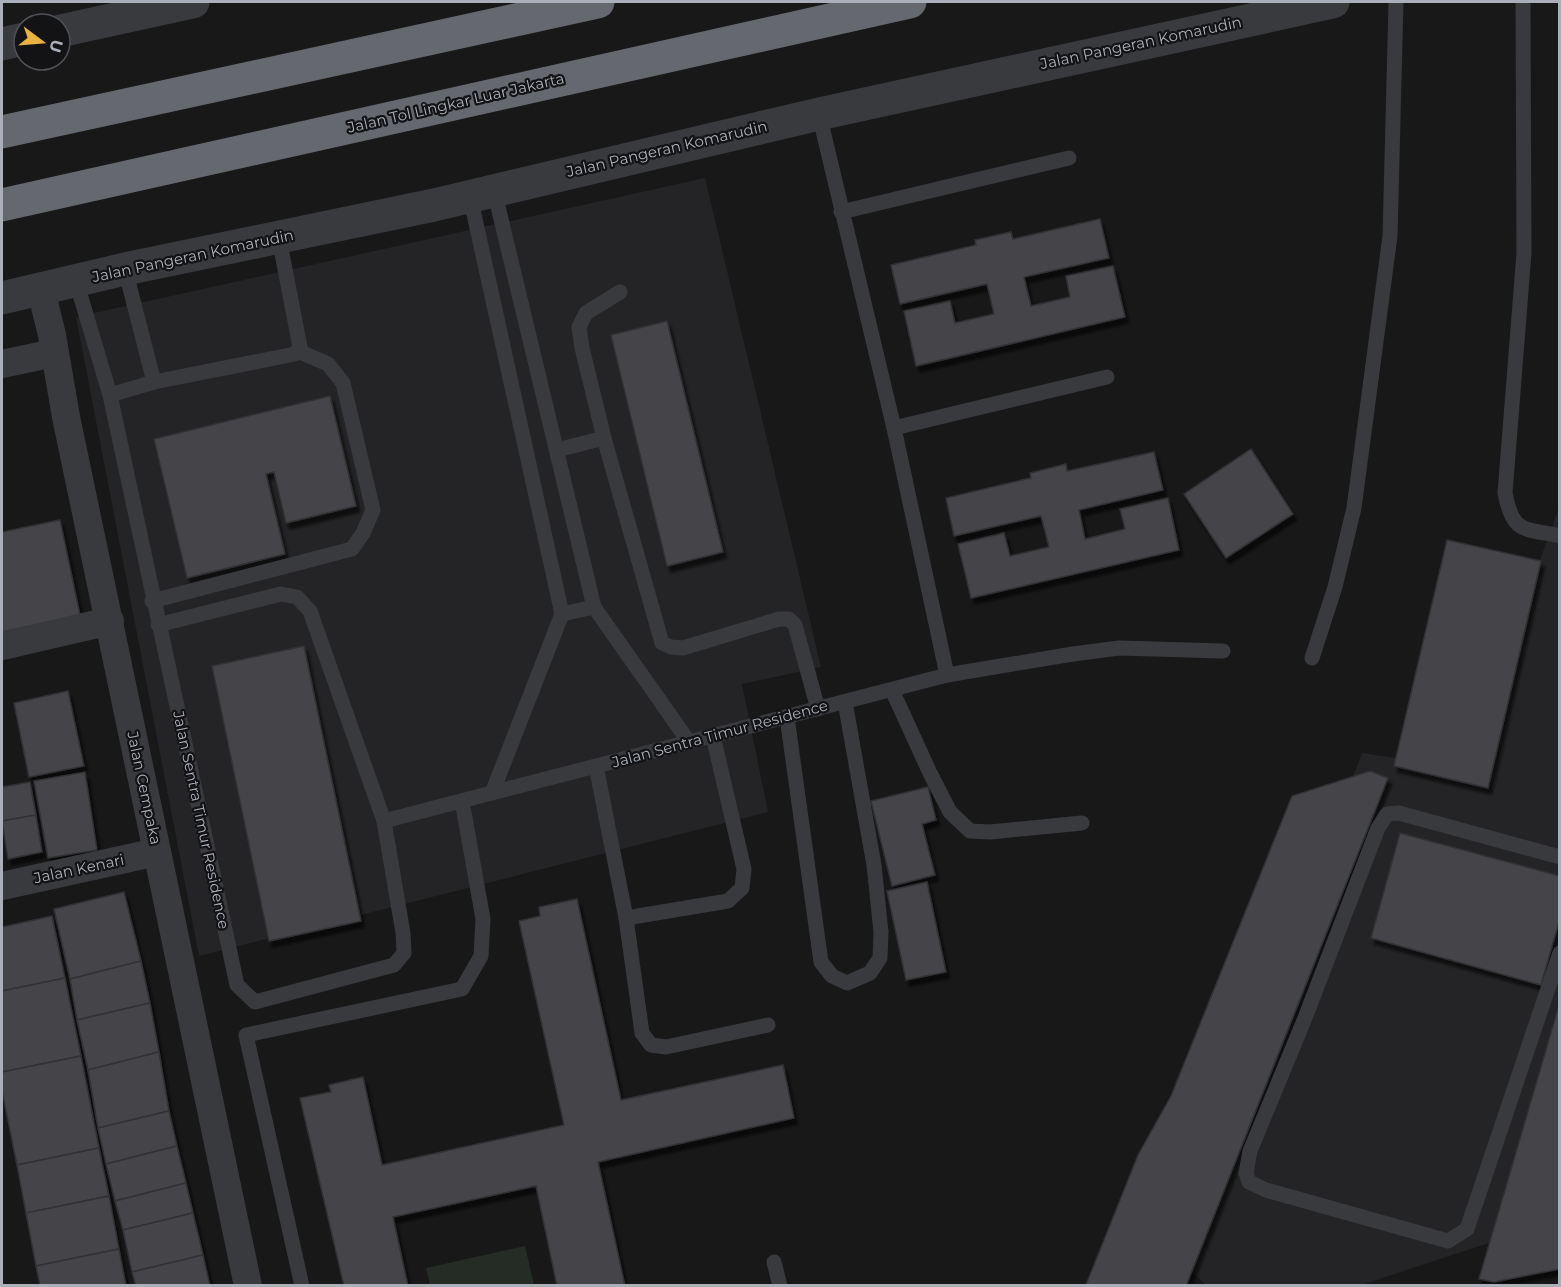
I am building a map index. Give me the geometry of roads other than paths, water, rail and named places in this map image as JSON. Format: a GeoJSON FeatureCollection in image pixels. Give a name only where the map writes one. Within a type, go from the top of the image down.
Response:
{"type":"FeatureCollection","features":[{"type":"Feature","properties":{"kind":"highway"},"geometry":{"type":"LineString","coordinates":[[2,132],[598,2]]}},
{"type":"Feature","properties":{"kind":"highway","name":"Jalan Tol Lingkar Luar Jakarta"},"geometry":{"type":"LineString","coordinates":[[2,205],[910,2]]}},
{"type":"Feature","properties":{"kind":"street"},"geometry":{"type":"LineString","coordinates":[[72,28],[193,2]]}},
{"type":"Feature","properties":{"kind":"street","name":"Jalan Pangeran Komarudin"},"geometry":{"type":"LineString","coordinates":[[2,298],[125,269],[482,193],[819,114],[1333,2]]}},
{"type":"Feature","properties":{"kind":"street","name":"Jalan Cempaka"},"geometry":{"type":"LineString","coordinates":[[41,290],[249,1286]]}},
{"type":"Feature","properties":{"kind":"street"},"geometry":{"type":"LineString","coordinates":[[2,364],[54,353]]}},
{"type":"Feature","properties":{"kind":"street"},"geometry":{"type":"LineString","coordinates":[[2,646],[110,621]]}},
{"type":"Feature","properties":{"kind":"street","name":"Jalan Kenari"},"geometry":{"type":"LineString","coordinates":[[2,886],[157,852]]}},
{"type":"Feature","properties":{"kind":"lane"},"geometry":{"type":"LineString","coordinates":[[1312,658],[1335,587],[1354,508],[1390,236],[1396,2]]}},
{"type":"Feature","properties":{"kind":"lane"},"geometry":{"type":"LineString","coordinates":[[1523,2],[1524,253],[1505,493],[1509,514],[1521,528],[1560,536]]}},
{"type":"Feature","properties":{"kind":"lane"},"geometry":{"type":"LineString","coordinates":[[819,114],[894,428],[947,675]]}},
{"type":"Feature","properties":{"kind":"lane"},"geometry":{"type":"LineString","coordinates":[[841,212],[1070,158]]}},
{"type":"Feature","properties":{"kind":"lane"},"geometry":{"type":"LineString","coordinates":[[482,193],[557,450],[594,607],[689,742]]}},
{"type":"Feature","properties":{"kind":"lane"},"geometry":{"type":"LineString","coordinates":[[482,193],[562,614],[492,793]]}},
{"type":"Feature","properties":{"kind":"lane"},"geometry":{"type":"LineString","coordinates":[[110,395],[154,382],[292,357],[300,347],[279,238]]}},
{"type":"Feature","properties":{"kind":"lane"},"geometry":{"type":"LineString","coordinates":[[125,269],[154,382]]}},
{"type":"Feature","properties":{"kind":"lane","name":"Jalan Sentra Timur Residence"},"geometry":{"type":"LineString","coordinates":[[76,281],[110,395],[237,985],[255,1002],[394,965],[404,953],[403,933],[384,821],[947,675],[1119,648],[1223,651]]}},
{"type":"Feature","properties":{"kind":"lane"},"geometry":{"type":"LineString","coordinates":[[620,292],[586,313],[579,327],[604,438],[662,643],[671,647],[683,648],[779,619],[789,619],[795,625],[818,709]]}},
{"type":"Feature","properties":{"kind":"lane"},"geometry":{"type":"LineString","coordinates":[[153,601],[352,549],[363,533],[373,510],[343,383],[328,364],[298,351]]}},
{"type":"Feature","properties":{"kind":"lane"},"geometry":{"type":"LineString","coordinates":[[894,428],[1107,377]]}},
{"type":"Feature","properties":{"kind":"lane"},"geometry":{"type":"LineString","coordinates":[[557,450],[604,438]]}},
{"type":"Feature","properties":{"kind":"lane"},"geometry":{"type":"LineString","coordinates":[[158,625],[281,594],[297,597],[310,610],[384,821]]}},
{"type":"Feature","properties":{"kind":"lane"},"geometry":{"type":"LineString","coordinates":[[562,614],[594,607]]}},
{"type":"Feature","properties":{"kind":"lane"},"geometry":{"type":"LineString","coordinates":[[892,690],[950,812],[970,831],[990,832],[1082,823]]}},
{"type":"Feature","properties":{"kind":"lane"},"geometry":{"type":"LineString","coordinates":[[787,717],[821,962],[832,976],[847,983],[870,973],[880,958],[881,932],[874,865],[845,702]]}},
{"type":"Feature","properties":{"kind":"lane"},"geometry":{"type":"LineString","coordinates":[[626,918],[728,901],[742,888],[744,869],[713,736]]}},
{"type":"Feature","properties":{"kind":"lane"},"geometry":{"type":"LineString","coordinates":[[596,766],[626,918],[642,1033],[651,1045],[666,1047],[768,1025]]}},
{"type":"Feature","properties":{"kind":"lane"},"geometry":{"type":"LineString","coordinates":[[302,1286],[246,1035],[462,989],[481,956],[483,919],[462,801]]}},
{"type":"Feature","properties":{"kind":"lane"},"geometry":{"type":"LineString","coordinates":[[1560,857],[1400,813],[1386,814],[1377,828],[1305,1018],[1250,1151],[1246,1173],[1249,1182],[1266,1190],[1448,1241],[1467,1229],[1560,953]]}},
{"type":"Feature","properties":{"kind":"lane"},"geometry":{"type":"LineString","coordinates":[[774,1262],[780,1286]]}}]}
